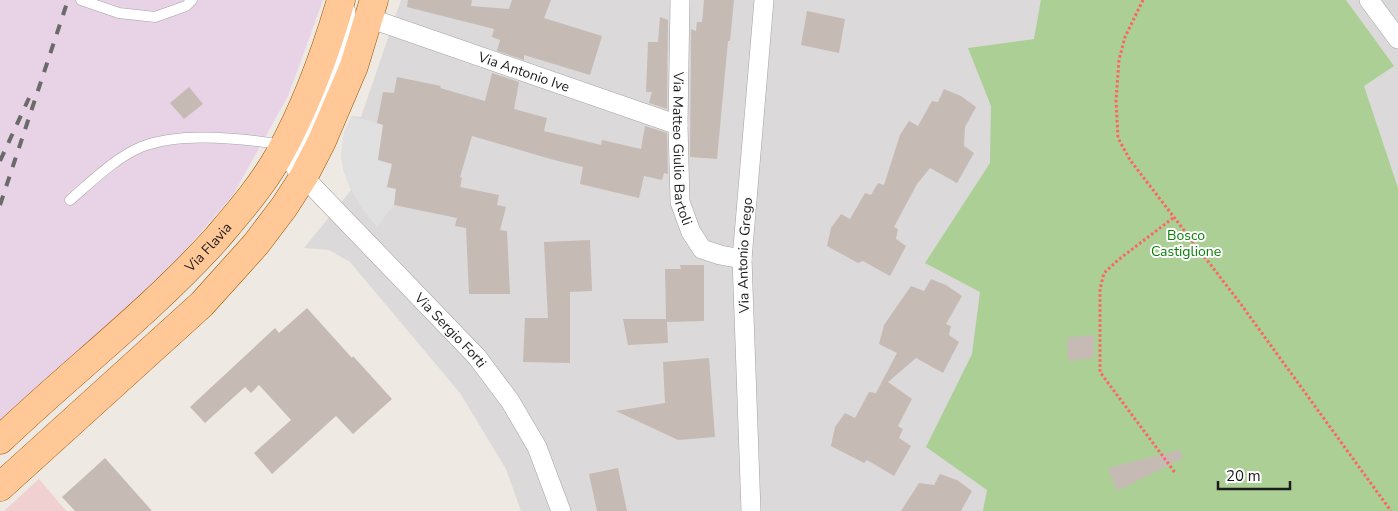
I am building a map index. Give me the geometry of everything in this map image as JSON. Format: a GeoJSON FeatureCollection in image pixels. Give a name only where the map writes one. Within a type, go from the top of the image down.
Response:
{"type":"FeatureCollection","features":[{"type":"Feature","properties":{"kind":"main road","name":"Via Flavia"},"geometry":{"type":"LineString","coordinates":[[0,440],[180,277],[246,203],[284,145],[308,98],[324,57],[342,0]]}},
{"type":"Feature","properties":{"kind":"main road"},"geometry":{"type":"LineString","coordinates":[[0,487],[202,304],[256,244],[284,207],[304,176],[341,100],[372,9]]}},
{"type":"Feature","properties":{"kind":"street"},"geometry":{"type":"LineString","coordinates":[[304,176],[294,165],[294,159],[332,82],[345,34],[346,0]]}},
{"type":"Feature","properties":{"kind":"street","name":"Via Matteo Giulio Bartoli"},"geometry":{"type":"LineString","coordinates":[[680,0],[678,125],[680,202],[691,232],[702,249],[742,259]]}},
{"type":"Feature","properties":{"kind":"street","name":"Via Antonio Grego"},"geometry":{"type":"LineString","coordinates":[[751,511],[742,259],[764,0]]}},
{"type":"Feature","properties":{"kind":"street"},"geometry":{"type":"LineString","coordinates":[[1369,0],[1398,39]]}},
{"type":"Feature","properties":{"kind":"street","name":"Via Antonio Ive"},"geometry":{"type":"LineString","coordinates":[[372,9],[678,125]]}},
{"type":"Feature","properties":{"kind":"street","name":"Via Sergio Forti"},"geometry":{"type":"LineString","coordinates":[[304,176],[478,357],[510,401],[537,447],[560,511]]}},
{"type":"Feature","properties":{"kind":"lane"},"geometry":{"type":"LineString","coordinates":[[81,0],[119,13],[155,17],[186,6],[192,0]]}},
{"type":"Feature","properties":{"kind":"lane"},"geometry":{"type":"LineString","coordinates":[[70,200],[105,170],[141,147],[170,140],[209,137],[255,140],[284,145]]}},
{"type":"Feature","properties":{"kind":"path"},"geometry":{"type":"LineString","coordinates":[[1143,0],[1125,37],[1119,60],[1116,100],[1118,138],[1130,160],[1240,303],[1391,511]]}},
{"type":"Feature","properties":{"kind":"path"},"geometry":{"type":"LineString","coordinates":[[1173,218],[1104,273],[1100,289],[1100,372],[1176,474]]}},
{"type":"Feature","properties":{"kind":"shaded area"},"geometry":{"type":"Polygon","coordinates":[[[0,0],[323,0],[288,96],[233,195],[169,269],[0,423],[0,0]]]}},
{"type":"Feature","properties":{"kind":"shaded area"},"geometry":{"type":"Polygon","coordinates":[[[401,0],[1398,0],[1398,511],[521,511],[506,469],[460,393],[350,262],[329,250],[304,248],[351,190],[344,172],[341,156],[344,133],[352,116],[361,117],[401,0]]]}},
{"type":"Feature","properties":{"kind":"shaded area"},"geometry":{"type":"Polygon","coordinates":[[[352,116],[383,125],[378,159],[392,164],[387,187],[396,189],[394,205],[377,227],[363,210],[351,190],[344,172],[341,156],[344,133],[352,116]]]}},
{"type":"Feature","properties":{"kind":"shaded area"},"geometry":{"type":"Polygon","coordinates":[[[39,479],[66,511],[4,511],[39,479]]]}},
{"type":"Feature","properties":{"kind":"green space","name":"Bosco Castiglione"},"geometry":{"type":"Polygon","coordinates":[[[1041,0],[1346,0],[1394,66],[1364,86],[1398,188],[1398,511],[983,511],[987,490],[926,447],[972,354],[980,292],[925,263],[990,163],[991,106],[968,48],[1034,39],[1041,0]]]}},
{"type":"Feature","properties":{"kind":"building"},"geometry":{"type":"Polygon","coordinates":[[[408,0],[472,0],[471,6],[509,9],[512,0],[551,0],[544,18],[602,36],[590,75],[524,55],[524,60],[497,51],[500,40],[492,37],[494,29],[407,7],[408,0]]]}},
{"type":"Feature","properties":{"kind":"building"},"geometry":{"type":"Polygon","coordinates":[[[704,0],[734,0],[730,41],[728,41],[717,159],[690,157],[691,29],[696,31],[697,22],[702,22],[704,0]]]}},
{"type":"Feature","properties":{"kind":"building"},"geometry":{"type":"Polygon","coordinates":[[[807,11],[845,19],[839,53],[801,45],[807,11]]]}},
{"type":"Feature","properties":{"kind":"building"},"geometry":{"type":"Polygon","coordinates":[[[660,17],[668,20],[667,109],[649,103],[652,92],[646,92],[648,42],[658,42],[660,17]]]}},
{"type":"Feature","properties":{"kind":"building"},"geometry":{"type":"Polygon","coordinates":[[[492,73],[519,82],[514,109],[547,118],[544,131],[601,145],[602,140],[641,149],[645,126],[667,133],[668,174],[664,173],[662,180],[644,176],[639,198],[580,184],[583,167],[472,136],[460,177],[462,178],[460,187],[499,195],[497,205],[506,207],[500,230],[507,231],[510,294],[469,294],[466,228],[455,226],[457,218],[394,205],[396,189],[387,187],[392,164],[378,160],[383,125],[377,123],[383,92],[394,93],[397,77],[441,86],[440,88],[485,101],[492,73]]]}},
{"type":"Feature","properties":{"kind":"building"},"geometry":{"type":"Polygon","coordinates":[[[189,87],[203,104],[184,119],[170,103],[189,87]]]}},
{"type":"Feature","properties":{"kind":"building"},"geometry":{"type":"Polygon","coordinates":[[[944,89],[961,96],[976,107],[965,127],[964,146],[974,153],[957,183],[930,168],[917,184],[894,227],[898,229],[896,239],[906,246],[890,276],[863,261],[858,263],[827,246],[831,228],[841,214],[850,219],[865,193],[871,195],[878,183],[884,185],[900,135],[909,121],[918,126],[932,101],[938,102],[944,89]]]}},
{"type":"Feature","properties":{"kind":"building"},"geometry":{"type":"Polygon","coordinates":[[[590,240],[592,291],[570,292],[570,363],[523,362],[525,318],[548,318],[544,242],[590,240]]]}},
{"type":"Feature","properties":{"kind":"building"},"geometry":{"type":"Polygon","coordinates":[[[680,265],[704,265],[704,321],[667,322],[668,343],[628,345],[623,319],[666,319],[665,269],[681,269],[680,265]]]}},
{"type":"Feature","properties":{"kind":"building"},"geometry":{"type":"Polygon","coordinates":[[[931,279],[946,285],[962,296],[946,324],[951,326],[949,335],[959,342],[943,373],[916,358],[888,382],[912,399],[898,426],[903,429],[899,438],[911,446],[894,476],[867,460],[864,463],[831,446],[835,427],[845,413],[855,418],[869,392],[876,393],[897,353],[879,344],[884,325],[911,286],[924,291],[931,279]]]}},
{"type":"Feature","properties":{"kind":"building"},"geometry":{"type":"Polygon","coordinates":[[[307,308],[392,399],[353,434],[336,416],[272,474],[254,453],[291,420],[259,385],[251,393],[245,387],[205,423],[190,407],[275,328],[279,333],[307,308]]]}},
{"type":"Feature","properties":{"kind":"building"},"geometry":{"type":"Polygon","coordinates":[[[1094,335],[1094,358],[1068,361],[1067,338],[1094,335]]]}},
{"type":"Feature","properties":{"kind":"building"},"geometry":{"type":"Polygon","coordinates":[[[709,358],[715,437],[678,440],[616,411],[665,403],[663,362],[709,358]]]}},
{"type":"Feature","properties":{"kind":"building"},"geometry":{"type":"Polygon","coordinates":[[[1180,450],[1183,458],[1117,491],[1108,468],[1180,450]]]}},
{"type":"Feature","properties":{"kind":"building"},"geometry":{"type":"Polygon","coordinates":[[[105,458],[152,511],[75,511],[62,497],[105,458]]]}},
{"type":"Feature","properties":{"kind":"building"},"geometry":{"type":"Polygon","coordinates":[[[618,468],[627,511],[597,511],[589,474],[618,468]]]}},
{"type":"Feature","properties":{"kind":"building"},"geometry":{"type":"Polygon","coordinates":[[[940,474],[957,480],[972,491],[961,511],[901,511],[919,483],[934,485],[940,474]]]}},
{"type":"Feature","properties":{"kind":"railway"},"geometry":{"type":"LineString","coordinates":[[0,205],[68,0]]}},
{"type":"Feature","properties":{"kind":"railway"},"geometry":{"type":"LineString","coordinates":[[0,161],[29,98]]}}]}
